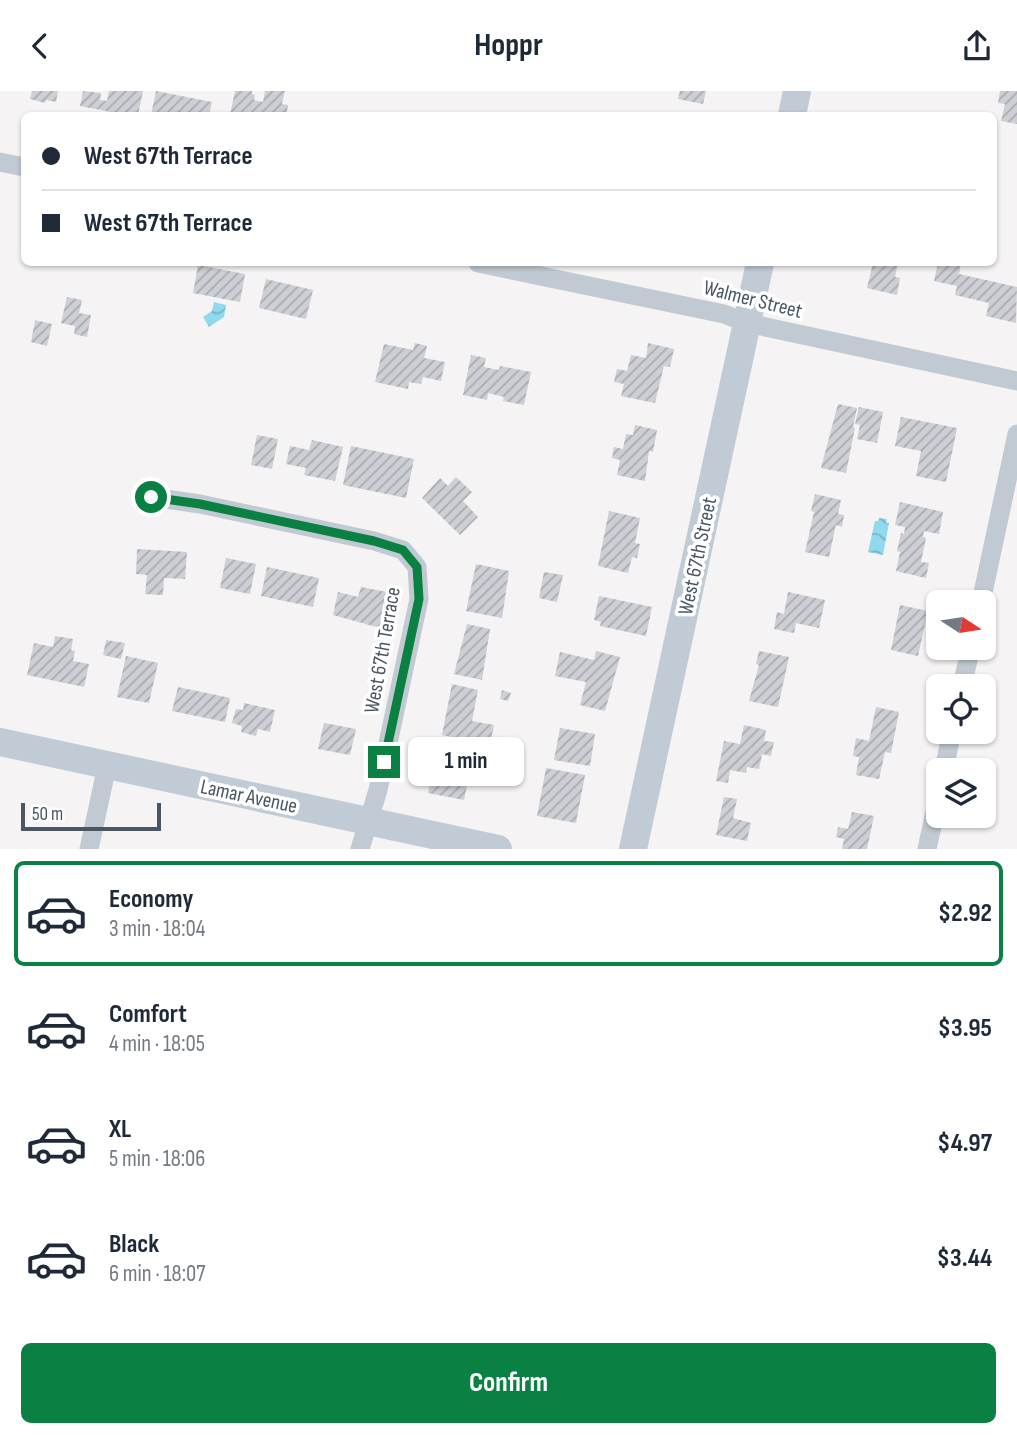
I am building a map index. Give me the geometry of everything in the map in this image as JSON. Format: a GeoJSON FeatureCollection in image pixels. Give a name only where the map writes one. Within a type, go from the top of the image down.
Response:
{"type":"FeatureCollection","features":[{"type":"Feature","properties":{"kind":"street"},"geometry":{"type":"LineString","coordinates":[[793,112],[797,91]]}},
{"type":"Feature","properties":{"kind":"street"},"geometry":{"type":"LineString","coordinates":[[0,162],[21,166]]}},
{"type":"Feature","properties":{"kind":"street","name":"Walmer Street"},"geometry":{"type":"LineString","coordinates":[[492,266],[724,314],[747,323],[1017,381]]}},
{"type":"Feature","properties":{"kind":"street","name":"West 67th Street"},"geometry":{"type":"LineString","coordinates":[[633,849],[759,266]]}},
{"type":"Feature","properties":{"kind":"street"},"geometry":{"type":"LineString","coordinates":[[984,590],[1017,434]]}},
{"type":"Feature","properties":{"kind":"street","name":"West 67th Terrace"},"geometry":{"type":"LineString","coordinates":[[151,497],[200,504],[374,541],[403,550],[417,567],[419,599],[378,790],[360,849]]}},
{"type":"Feature","properties":{"kind":"street","name":"Lamar Avenue"},"geometry":{"type":"LineString","coordinates":[[0,743],[498,849]]}},
{"type":"Feature","properties":{"kind":"street"},"geometry":{"type":"LineString","coordinates":[[89,849],[107,765]]}},
{"type":"Feature","properties":{"kind":"street"},"geometry":{"type":"LineString","coordinates":[[927,849],[932,828]]}},
{"type":"Feature","properties":{"kind":"water"},"geometry":{"type":"Polygon","coordinates":[[[214,302],[226,305],[224,317],[209,327],[203,317],[212,311],[214,302]]]}},
{"type":"Feature","properties":{"kind":"water"},"geometry":{"type":"Polygon","coordinates":[[[879,518],[887,519],[886,523],[889,523],[883,555],[868,552],[875,521],[879,518]]]}},
{"type":"Feature","properties":{"kind":"building"},"geometry":{"type":"Polygon","coordinates":[[[32,91],[58,91],[56,102],[46,100],[45,103],[30,99],[32,91]]]}},
{"type":"Feature","properties":{"kind":"building"},"geometry":{"type":"Polygon","coordinates":[[[83,91],[101,93],[100,100],[107,101],[109,91],[143,91],[139,112],[111,112],[80,106],[83,91]]]}},
{"type":"Feature","properties":{"kind":"building"},"geometry":{"type":"Polygon","coordinates":[[[156,91],[212,102],[210,112],[152,112],[156,91]]]}},
{"type":"Feature","properties":{"kind":"building"},"geometry":{"type":"Polygon","coordinates":[[[235,91],[252,91],[254,100],[263,102],[265,91],[285,91],[282,104],[288,105],[287,112],[231,112],[235,91]]]}},
{"type":"Feature","properties":{"kind":"building"},"geometry":{"type":"Polygon","coordinates":[[[680,91],[706,91],[703,104],[678,99],[680,91]]]}},
{"type":"Feature","properties":{"kind":"building"},"geometry":{"type":"Polygon","coordinates":[[[1000,91],[1017,91],[1017,124],[1001,121],[1005,104],[998,103],[1000,91]]]}},
{"type":"Feature","properties":{"kind":"building"},"geometry":{"type":"Polygon","coordinates":[[[198,266],[245,274],[240,302],[193,293],[198,266]]]}},
{"type":"Feature","properties":{"kind":"building"},"geometry":{"type":"Polygon","coordinates":[[[872,266],[897,266],[895,277],[900,278],[897,295],[867,288],[872,266]]]}},
{"type":"Feature","properties":{"kind":"building"},"geometry":{"type":"Polygon","coordinates":[[[937,266],[960,266],[959,274],[1017,287],[1016,323],[986,316],[989,303],[955,295],[957,286],[934,281],[937,266]]]}},
{"type":"Feature","properties":{"kind":"building"},"geometry":{"type":"Polygon","coordinates":[[[266,279],[313,290],[306,319],[259,308],[266,279]]]}},
{"type":"Feature","properties":{"kind":"building"},"geometry":{"type":"Polygon","coordinates":[[[67,297],[82,300],[79,313],[91,315],[87,337],[74,334],[75,326],[61,323],[67,297]]]}},
{"type":"Feature","properties":{"kind":"building"},"geometry":{"type":"Polygon","coordinates":[[[35,320],[52,324],[47,346],[31,342],[35,320]]]}},
{"type":"Feature","properties":{"kind":"building"},"geometry":{"type":"Polygon","coordinates":[[[415,343],[427,346],[424,358],[445,362],[441,381],[423,377],[421,384],[409,382],[408,389],[375,382],[384,344],[413,350],[415,343]]]}},
{"type":"Feature","properties":{"kind":"building"},"geometry":{"type":"Polygon","coordinates":[[[648,343],[674,349],[670,367],[664,366],[655,403],[621,396],[624,384],[614,382],[617,369],[627,371],[631,355],[646,358],[648,343]]]}},
{"type":"Feature","properties":{"kind":"building"},"geometry":{"type":"Polygon","coordinates":[[[471,355],[486,358],[484,367],[499,370],[500,366],[531,372],[524,405],[503,401],[504,397],[488,393],[487,400],[463,395],[471,355]]]}},
{"type":"Feature","properties":{"kind":"building"},"geometry":{"type":"Polygon","coordinates":[[[838,404],[857,408],[846,473],[821,468],[838,404]]]}},
{"type":"Feature","properties":{"kind":"building"},"geometry":{"type":"Polygon","coordinates":[[[859,407],[883,412],[877,443],[857,439],[860,425],[855,424],[859,407]]]}},
{"type":"Feature","properties":{"kind":"building"},"geometry":{"type":"Polygon","coordinates":[[[901,417],[957,428],[946,482],[916,476],[921,451],[895,446],[901,417]]]}},
{"type":"Feature","properties":{"kind":"building"},"geometry":{"type":"Polygon","coordinates":[[[635,425],[657,430],[653,452],[649,451],[645,481],[617,475],[620,460],[612,458],[614,447],[623,449],[626,434],[633,435],[635,425]]]}},
{"type":"Feature","properties":{"kind":"building"},"geometry":{"type":"Polygon","coordinates":[[[257,435],[278,439],[272,469],[251,465],[257,435]]]}},
{"type":"Feature","properties":{"kind":"building"},"geometry":{"type":"Polygon","coordinates":[[[312,440],[343,447],[335,481],[304,475],[306,468],[286,464],[290,446],[309,450],[312,440]]]}},
{"type":"Feature","properties":{"kind":"building"},"geometry":{"type":"Polygon","coordinates":[[[351,446],[414,459],[406,498],[343,485],[351,446]]]}},
{"type":"Feature","properties":{"kind":"building"},"geometry":{"type":"Polygon","coordinates":[[[456,477],[472,492],[463,501],[478,517],[460,535],[422,498],[440,478],[448,486],[456,477]]]}},
{"type":"Feature","properties":{"kind":"building"},"geometry":{"type":"Polygon","coordinates":[[[815,494],[841,500],[838,514],[844,515],[842,527],[836,525],[829,557],[805,552],[815,494]]]}},
{"type":"Feature","properties":{"kind":"building"},"geometry":{"type":"Polygon","coordinates":[[[900,502],[943,512],[939,534],[924,531],[923,537],[926,538],[921,562],[929,563],[926,578],[896,571],[900,552],[897,551],[905,527],[895,525],[900,502]]]}},
{"type":"Feature","properties":{"kind":"building"},"geometry":{"type":"Polygon","coordinates":[[[609,511],[640,518],[635,543],[640,544],[637,558],[632,557],[628,573],[598,566],[609,511]]]}},
{"type":"Feature","properties":{"kind":"building"},"geometry":{"type":"Polygon","coordinates":[[[137,549],[187,552],[185,579],[164,578],[163,595],[145,594],[147,575],[136,574],[137,549]]]}},
{"type":"Feature","properties":{"kind":"building"},"geometry":{"type":"Polygon","coordinates":[[[226,558],[256,564],[250,594],[220,588],[226,558]]]}},
{"type":"Feature","properties":{"kind":"building"},"geometry":{"type":"Polygon","coordinates":[[[476,564],[509,571],[502,618],[466,611],[476,564]]]}},
{"type":"Feature","properties":{"kind":"building"},"geometry":{"type":"Polygon","coordinates":[[[267,567],[319,578],[313,607],[261,596],[267,567]]]}},
{"type":"Feature","properties":{"kind":"building"},"geometry":{"type":"Polygon","coordinates":[[[544,572],[563,575],[557,602],[539,598],[544,572]]]}},
{"type":"Feature","properties":{"kind":"building"},"geometry":{"type":"Polygon","coordinates":[[[361,587],[387,592],[380,628],[333,615],[338,592],[358,597],[361,587]]]}},
{"type":"Feature","properties":{"kind":"building"},"geometry":{"type":"Polygon","coordinates":[[[788,592],[825,600],[819,628],[796,623],[794,633],[774,629],[777,612],[784,614],[788,592]]]}},
{"type":"Feature","properties":{"kind":"building"},"geometry":{"type":"Polygon","coordinates":[[[599,596],[652,607],[646,636],[600,626],[601,622],[594,620],[599,596]]]}},
{"type":"Feature","properties":{"kind":"building"},"geometry":{"type":"Polygon","coordinates":[[[900,605],[926,611],[918,656],[891,650],[900,605]]]}},
{"type":"Feature","properties":{"kind":"building"},"geometry":{"type":"Polygon","coordinates":[[[467,624],[490,629],[482,680],[454,674],[467,624]]]}},
{"type":"Feature","properties":{"kind":"building"},"geometry":{"type":"Polygon","coordinates":[[[55,636],[73,639],[73,661],[89,664],[84,687],[27,675],[34,643],[53,647],[55,636]]]}},
{"type":"Feature","properties":{"kind":"building"},"geometry":{"type":"Polygon","coordinates":[[[106,640],[125,643],[121,659],[103,655],[106,640]]]}},
{"type":"Feature","properties":{"kind":"building"},"geometry":{"type":"Polygon","coordinates":[[[596,651],[620,657],[605,711],[580,705],[586,682],[555,676],[560,652],[594,660],[596,651]]]}},
{"type":"Feature","properties":{"kind":"building"},"geometry":{"type":"Polygon","coordinates":[[[759,651],[789,657],[778,707],[749,701],[759,665],[756,664],[759,651]]]}},
{"type":"Feature","properties":{"kind":"building"},"geometry":{"type":"Polygon","coordinates":[[[126,656],[158,663],[149,703],[117,697],[126,656]]]}},
{"type":"Feature","properties":{"kind":"building"},"geometry":{"type":"Polygon","coordinates":[[[452,684],[478,690],[472,721],[494,725],[490,745],[442,735],[452,684]]]}},
{"type":"Feature","properties":{"kind":"building"},"geometry":{"type":"Polygon","coordinates":[[[178,687],[230,698],[225,722],[172,711],[178,687]]]}},
{"type":"Feature","properties":{"kind":"building"},"geometry":{"type":"Polygon","coordinates":[[[502,690],[511,693],[508,701],[500,699],[502,690]]]}},
{"type":"Feature","properties":{"kind":"building"},"geometry":{"type":"Polygon","coordinates":[[[244,703],[275,710],[270,732],[258,729],[256,736],[241,732],[242,726],[232,723],[236,709],[243,710],[244,703]]]}},
{"type":"Feature","properties":{"kind":"building"},"geometry":{"type":"Polygon","coordinates":[[[876,707],[899,712],[891,753],[885,752],[879,779],[856,775],[859,757],[853,756],[856,738],[869,741],[876,707]]]}},
{"type":"Feature","properties":{"kind":"building"},"geometry":{"type":"Polygon","coordinates":[[[324,723],[356,729],[350,755],[318,749],[324,723]]]}},
{"type":"Feature","properties":{"kind":"building"},"geometry":{"type":"Polygon","coordinates":[[[744,725],[766,730],[764,741],[774,742],[771,756],[762,754],[759,769],[747,767],[746,773],[730,770],[728,783],[716,781],[724,741],[740,744],[744,725]]]}},
{"type":"Feature","properties":{"kind":"building"},"geometry":{"type":"Polygon","coordinates":[[[560,728],[595,734],[590,766],[554,760],[560,728]]]}},
{"type":"Feature","properties":{"kind":"building"},"geometry":{"type":"Polygon","coordinates":[[[447,746],[474,752],[464,800],[428,793],[433,767],[443,769],[447,746]]]}},
{"type":"Feature","properties":{"kind":"building"},"geometry":{"type":"Polygon","coordinates":[[[546,768],[585,775],[576,823],[537,816],[546,768]]]}},
{"type":"Feature","properties":{"kind":"building"},"geometry":{"type":"Polygon","coordinates":[[[724,797],[737,799],[733,818],[751,823],[747,841],[716,835],[724,797]]]}},
{"type":"Feature","properties":{"kind":"building"},"geometry":{"type":"Polygon","coordinates":[[[852,812],[874,816],[867,849],[842,849],[844,839],[836,837],[838,827],[848,829],[852,812]]]}},
{"type":"Feature","properties":{"kind":"route"},"geometry":{"type":"LineString","coordinates":[[151,497],[200,504],[374,541],[403,550],[417,567],[419,599],[384,762]]}}]}
